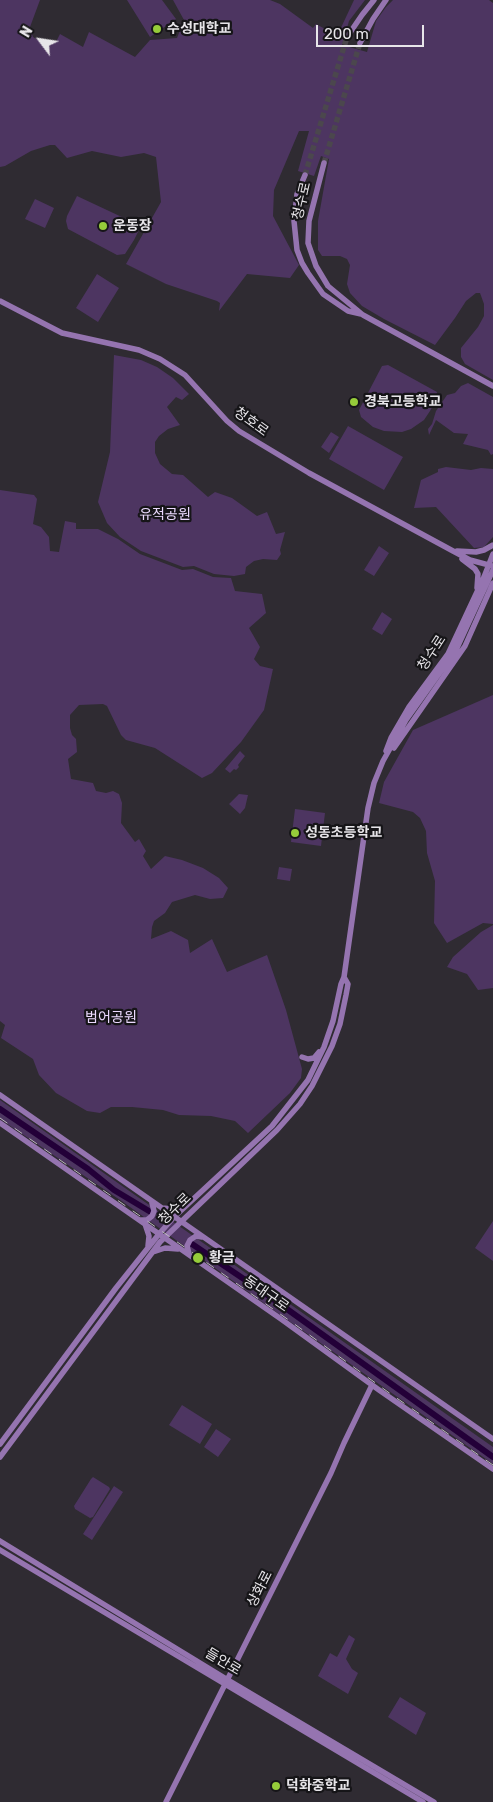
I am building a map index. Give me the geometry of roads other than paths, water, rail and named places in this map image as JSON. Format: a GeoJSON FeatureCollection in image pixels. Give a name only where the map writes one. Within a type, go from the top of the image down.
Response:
{"type":"FeatureCollection","features":[{"type":"Feature","properties":{"kind":"main road"},"geometry":{"type":"LineString","coordinates":[[347,37],[374,0]]}},
{"type":"Feature","properties":{"kind":"main road"},"geometry":{"type":"LineString","coordinates":[[360,43],[386,0]]}},
{"type":"Feature","properties":{"kind":"main road","name":"청수로"},"geometry":{"type":"LineString","coordinates":[[324,163],[309,221],[308,243],[316,266],[328,286],[363,314],[492,385]]}},
{"type":"Feature","properties":{"kind":"main road","name":"청수로"},"geometry":{"type":"LineString","coordinates":[[304,175],[297,194],[294,221],[297,250],[302,263],[323,294],[348,311],[363,314]]}},
{"type":"Feature","properties":{"kind":"main road","name":"청호로"},"geometry":{"type":"LineString","coordinates":[[0,301],[62,333],[139,350],[160,358],[185,375],[227,421],[239,431],[309,472],[453,551],[492,568]]}},
{"type":"Feature","properties":{"kind":"main road"},"geometry":{"type":"LineString","coordinates":[[453,551],[476,552],[484,550],[493,544]]}},
{"type":"Feature","properties":{"kind":"main road"},"geometry":{"type":"LineString","coordinates":[[453,551],[475,569],[478,574],[479,579],[475,597]]}},
{"type":"Feature","properties":{"kind":"main road","name":"청수로"},"geometry":{"type":"LineString","coordinates":[[383,761],[421,698],[456,650],[492,568],[493,554]]}},
{"type":"Feature","properties":{"kind":"main road","name":"청수로"},"geometry":{"type":"LineString","coordinates":[[0,1444],[162,1236],[174,1217],[278,1119],[308,1080],[324,1047],[340,984],[344,977],[372,788],[391,738],[409,707],[448,654],[475,597],[492,568]]}},
{"type":"Feature","properties":{"kind":"main road","name":"청수로"},"geometry":{"type":"LineString","coordinates":[[383,761],[465,646],[493,585]]}},
{"type":"Feature","properties":{"kind":"main road"},"geometry":{"type":"LineString","coordinates":[[475,597],[482,595],[485,601]]}},
{"type":"Feature","properties":{"kind":"main road","name":"청수로"},"geometry":{"type":"LineString","coordinates":[[162,1236],[180,1222],[277,1130],[300,1104],[312,1086],[332,1046],[340,1024],[348,984],[344,977]]}},
{"type":"Feature","properties":{"kind":"main road"},"geometry":{"type":"LineString","coordinates":[[302,1057],[314,1058],[324,1047]]}},
{"type":"Feature","properties":{"kind":"main road","name":"동대구로"},"geometry":{"type":"LineString","coordinates":[[0,1095],[493,1439]]}},
{"type":"Feature","properties":{"kind":"main road","name":"동대구로"},"geometry":{"type":"LineString","coordinates":[[0,1123],[493,1469]]}},
{"type":"Feature","properties":{"kind":"main road"},"geometry":{"type":"LineString","coordinates":[[136,1217],[144,1220],[152,1216],[154,1208],[150,1200]]}},
{"type":"Feature","properties":{"kind":"main road"},"geometry":{"type":"LineString","coordinates":[[158,1206],[178,1208],[189,1204]]}},
{"type":"Feature","properties":{"kind":"main road"},"geometry":{"type":"LineString","coordinates":[[189,1213],[189,1223],[193,1231]]}},
{"type":"Feature","properties":{"kind":"main road"},"geometry":{"type":"LineString","coordinates":[[145,1224],[149,1236],[150,1251],[169,1248],[184,1252]]}},
{"type":"Feature","properties":{"kind":"main road"},"geometry":{"type":"LineString","coordinates":[[192,1256],[187,1250],[190,1240],[196,1236],[204,1238]]}},
{"type":"Feature","properties":{"kind":"main road","name":"청수로"},"geometry":{"type":"LineString","coordinates":[[0,1456],[150,1251]]}},
{"type":"Feature","properties":{"kind":"main road","name":"상화로"},"geometry":{"type":"LineString","coordinates":[[166,1802],[331,1473],[372,1385]]}},
{"type":"Feature","properties":{"kind":"main road","name":"들안로"},"geometry":{"type":"LineString","coordinates":[[0,1540],[423,1802]]}},
{"type":"Feature","properties":{"kind":"main road","name":"들안로"},"geometry":{"type":"LineString","coordinates":[[0,1550],[434,1802]]}},
{"type":"Feature","properties":{"kind":"waterway"},"geometry":{"type":"LineString","coordinates":[[0,1109],[88,1169],[114,1190],[149,1211]]}},
{"type":"Feature","properties":{"kind":"waterway"},"geometry":{"type":"LineString","coordinates":[[192,1244],[266,1294],[493,1457]]}},
{"type":"Feature","properties":{"kind":"tunnel"},"geometry":{"type":"LineString","coordinates":[[305,175],[347,37]]}},
{"type":"Feature","properties":{"kind":"tunnel"},"geometry":{"type":"LineString","coordinates":[[324,163],[360,43]]}},
{"type":"Feature","properties":{"kind":"railway"},"geometry":{"type":"LineString","coordinates":[[0,1118],[493,1465]]}},
{"type":"Feature","properties":{"kind":"place","name":"수성대학교"},"geometry":{"type":"Point","coordinates":[157,29]}},
{"type":"Feature","properties":{"kind":"place","name":"운동장"},"geometry":{"type":"Point","coordinates":[103,226]}},
{"type":"Feature","properties":{"kind":"place","name":"경북고등학교"},"geometry":{"type":"Point","coordinates":[354,402]}},
{"type":"Feature","properties":{"kind":"place","name":"성동초등학교"},"geometry":{"type":"Point","coordinates":[295,833]}},
{"type":"Feature","properties":{"kind":"place","name":"황금"},"geometry":{"type":"Point","coordinates":[198,1258]}},
{"type":"Feature","properties":{"kind":"place","name":"덕화중학교"},"geometry":{"type":"Point","coordinates":[276,1786]}},
{"type":"Feature","properties":{"kind":"park label","name":"유적공원"},"geometry":{"type":"Point","coordinates":[165,515]}},
{"type":"Feature","properties":{"kind":"park label","name":"범어공원"},"geometry":{"type":"Point","coordinates":[111,1018]}}]}
